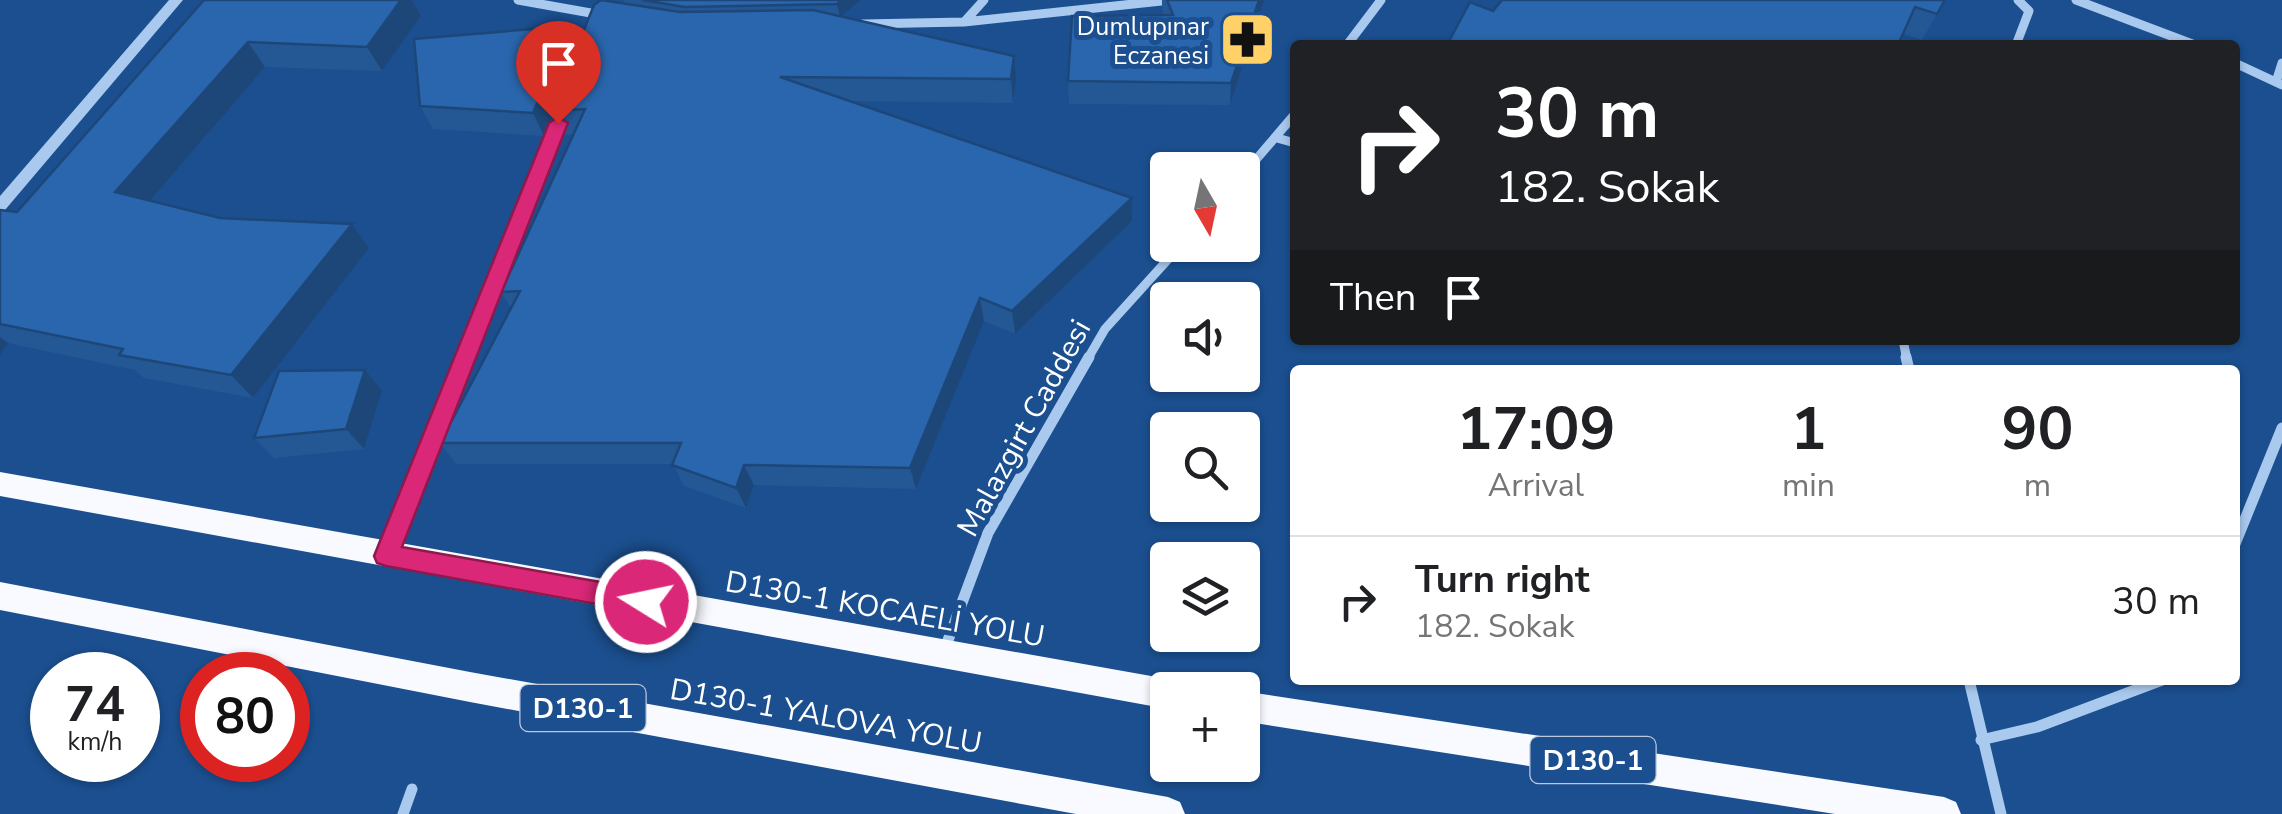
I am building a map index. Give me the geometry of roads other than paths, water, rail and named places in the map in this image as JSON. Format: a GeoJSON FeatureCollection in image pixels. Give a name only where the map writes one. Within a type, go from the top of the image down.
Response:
{"type":"FeatureCollection","features":[{"type":"Feature","properties":{"kind":"highway","name":"D130-1 KOCAELİ YOLU"},"geometry":{"type":"LineString","coordinates":[[0,484],[1150,691]]}},
{"type":"Feature","properties":{"kind":"highway","name":"D130-1 YALOVA YOLU"},"geometry":{"type":"LineString","coordinates":[[0,596],[470,687],[1168,814]]}},
{"type":"Feature","properties":{"kind":"highway","name":"D130-1"},"geometry":{"type":"LineString","coordinates":[[1260,709],[1944,814]]}},
{"type":"Feature","properties":{"kind":"street"},"geometry":{"type":"LineString","coordinates":[[0,206],[176,0]]}},
{"type":"Feature","properties":{"kind":"street"},"geometry":{"type":"LineString","coordinates":[[518,0],[606,12],[619,18]]}},
{"type":"Feature","properties":{"kind":"street"},"geometry":{"type":"LineString","coordinates":[[964,22],[984,0]]}},
{"type":"Feature","properties":{"kind":"street"},"geometry":{"type":"LineString","coordinates":[[846,24],[964,22],[1171,0]]}},
{"type":"Feature","properties":{"kind":"street"},"geometry":{"type":"LineString","coordinates":[[1351,40],[1381,0]]}},
{"type":"Feature","properties":{"kind":"street"},"geometry":{"type":"LineString","coordinates":[[2018,0],[2029,11],[2018,40]]}},
{"type":"Feature","properties":{"kind":"street"},"geometry":{"type":"LineString","coordinates":[[2076,0],[2183,40]]}},
{"type":"Feature","properties":{"kind":"street"},"geometry":{"type":"LineString","coordinates":[[594,33],[606,12]]}},
{"type":"Feature","properties":{"kind":"street"},"geometry":{"type":"LineString","coordinates":[[2240,65],[2279,84],[2282,64]]}},
{"type":"Feature","properties":{"kind":"street"},"geometry":{"type":"LineString","coordinates":[[386,556],[566,105]]}},
{"type":"Feature","properties":{"kind":"street"},"geometry":{"type":"LineString","coordinates":[[1260,156],[1290,121]]}},
{"type":"Feature","properties":{"kind":"street"},"geometry":{"type":"LineString","coordinates":[[1277,138],[1290,142]]}},
{"type":"Feature","properties":{"kind":"street","name":"Malazgirt Caddesi"},"geometry":{"type":"LineString","coordinates":[[943,655],[988,533],[1105,329],[1166,262]]}},
{"type":"Feature","properties":{"kind":"street"},"geometry":{"type":"LineString","coordinates":[[2240,532],[2282,428]]}},
{"type":"Feature","properties":{"kind":"street"},"geometry":{"type":"LineString","coordinates":[[1970,685],[2001,814]]}},
{"type":"Feature","properties":{"kind":"street"},"geometry":{"type":"LineString","coordinates":[[1981,740],[2038,727],[2149,685]]}},
{"type":"Feature","properties":{"kind":"street"},"geometry":{"type":"LineString","coordinates":[[403,814],[412,789]]}},
{"type":"Feature","properties":{"kind":"place","name":"Dumlupınar Eczanesi"},"geometry":{"type":"Point","coordinates":[1248,40]}}]}
